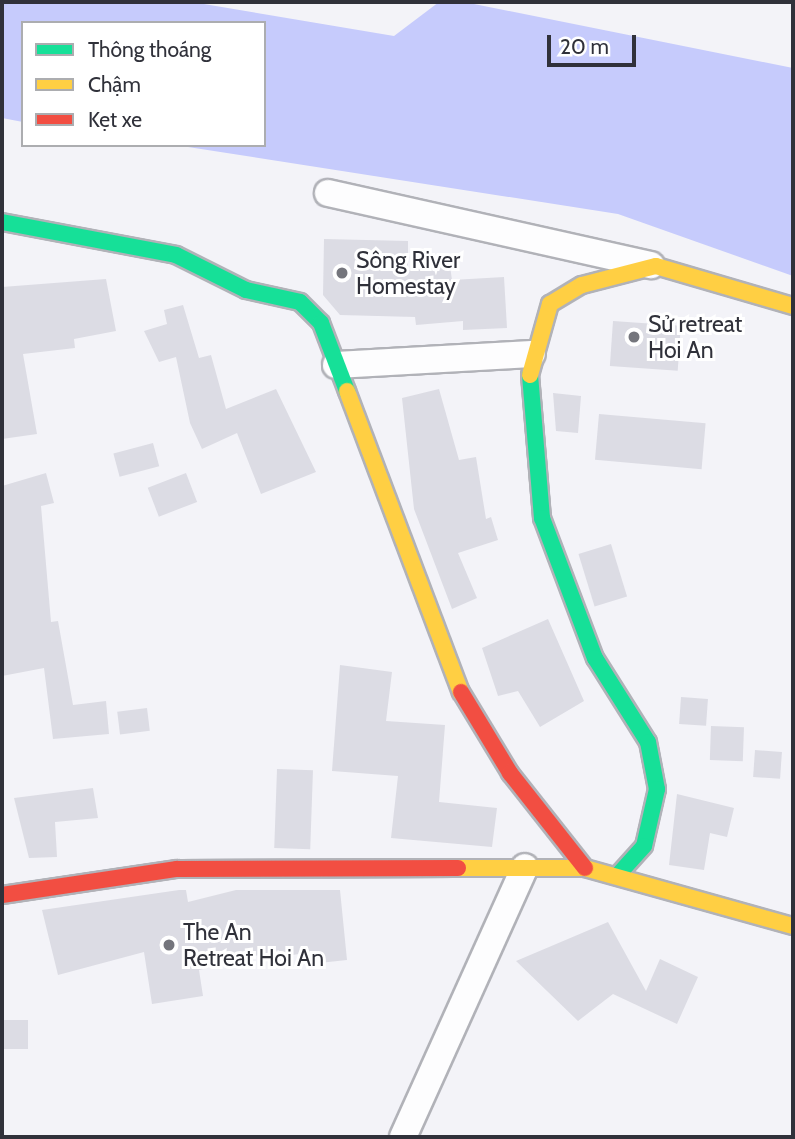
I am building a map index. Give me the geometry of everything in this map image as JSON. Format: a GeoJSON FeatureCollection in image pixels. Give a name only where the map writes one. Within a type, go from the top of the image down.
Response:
{"type":"FeatureCollection","features":[{"type":"Feature","properties":{"kind":"street"},"geometry":{"type":"LineString","coordinates":[[328,194],[656,266],[793,306]]}},
{"type":"Feature","properties":{"kind":"street"},"geometry":{"type":"LineString","coordinates":[[2,222],[176,255],[246,290],[300,302],[321,323],[463,697],[510,773],[585,868]]}},
{"type":"Feature","properties":{"kind":"street"},"geometry":{"type":"LineString","coordinates":[[619,874],[644,846],[657,789],[648,742],[595,658],[542,518],[532,354],[550,304],[582,285],[656,266]]}},
{"type":"Feature","properties":{"kind":"street"},"geometry":{"type":"LineString","coordinates":[[336,365],[532,354]]}},
{"type":"Feature","properties":{"kind":"street"},"geometry":{"type":"LineString","coordinates":[[403,1137],[525,867]]}},
{"type":"Feature","properties":{"kind":"street"},"geometry":{"type":"LineString","coordinates":[[2,895],[177,869],[585,868],[619,874],[793,926]]}},
{"type":"Feature","properties":{"kind":"water"},"geometry":{"type":"Polygon","coordinates":[[[2,2],[192,2],[394,36],[439,2],[464,2],[793,68],[793,276],[618,214],[188,147],[266,147],[266,21],[21,21],[21,122],[2,118],[2,2]]]}},
{"type":"Feature","properties":{"kind":"building"},"geometry":{"type":"Polygon","coordinates":[[[324,239],[408,241],[408,270],[450,266],[452,280],[504,277],[507,328],[463,330],[463,321],[416,325],[415,317],[340,315],[323,295],[324,239]]]}},
{"type":"Feature","properties":{"kind":"building"},"geometry":{"type":"Polygon","coordinates":[[[106,279],[116,331],[74,339],[75,348],[23,354],[37,434],[2,439],[2,287],[106,279]]]}},
{"type":"Feature","properties":{"kind":"building"},"geometry":{"type":"Polygon","coordinates":[[[183,305],[199,358],[211,355],[226,409],[276,389],[316,472],[261,494],[237,433],[202,449],[190,423],[176,357],[159,362],[144,331],[167,324],[164,310],[183,305]]]}},
{"type":"Feature","properties":{"kind":"building"},"geometry":{"type":"Polygon","coordinates":[[[613,321],[681,326],[678,371],[610,366],[613,321]]]}},
{"type":"Feature","properties":{"kind":"building"},"geometry":{"type":"Polygon","coordinates":[[[439,389],[459,460],[476,457],[486,519],[491,517],[498,540],[458,553],[477,598],[452,609],[414,509],[402,398],[439,389]]]}},
{"type":"Feature","properties":{"kind":"building"},"geometry":{"type":"Polygon","coordinates":[[[553,393],[581,396],[578,433],[556,431],[553,393]]]}},
{"type":"Feature","properties":{"kind":"building"},"geometry":{"type":"Polygon","coordinates":[[[599,414],[706,423],[702,469],[595,460],[599,414]]]}},
{"type":"Feature","properties":{"kind":"building"},"geometry":{"type":"Polygon","coordinates":[[[153,443],[159,466],[120,477],[113,454],[153,443]]]}},
{"type":"Feature","properties":{"kind":"building"},"geometry":{"type":"Polygon","coordinates":[[[46,473],[54,503],[41,506],[51,622],[58,621],[73,705],[106,701],[109,734],[53,739],[44,668],[2,676],[2,486],[46,473]]]}},
{"type":"Feature","properties":{"kind":"building"},"geometry":{"type":"Polygon","coordinates":[[[186,473],[197,502],[159,517],[148,488],[186,473]]]}},
{"type":"Feature","properties":{"kind":"building"},"geometry":{"type":"Polygon","coordinates":[[[611,544],[627,597],[595,607],[578,554],[611,544]]]}},
{"type":"Feature","properties":{"kind":"building"},"geometry":{"type":"Polygon","coordinates":[[[548,619],[584,701],[540,727],[518,691],[498,696],[482,648],[548,619]]]}},
{"type":"Feature","properties":{"kind":"building"},"geometry":{"type":"Polygon","coordinates":[[[340,665],[392,672],[386,721],[445,725],[439,802],[497,808],[492,847],[391,838],[398,776],[332,771],[340,665]]]}},
{"type":"Feature","properties":{"kind":"building"},"geometry":{"type":"Polygon","coordinates":[[[681,697],[708,699],[706,726],[679,724],[681,697]]]}},
{"type":"Feature","properties":{"kind":"building"},"geometry":{"type":"Polygon","coordinates":[[[147,708],[150,731],[120,734],[117,712],[147,708]]]}},
{"type":"Feature","properties":{"kind":"building"},"geometry":{"type":"Polygon","coordinates":[[[711,726],[744,727],[743,761],[710,760],[711,726]]]}},
{"type":"Feature","properties":{"kind":"building"},"geometry":{"type":"Polygon","coordinates":[[[755,750],[782,752],[780,779],[753,777],[755,750]]]}},
{"type":"Feature","properties":{"kind":"building"},"geometry":{"type":"Polygon","coordinates":[[[277,769],[313,770],[310,849],[274,848],[277,769]]]}},
{"type":"Feature","properties":{"kind":"building"},"geometry":{"type":"Polygon","coordinates":[[[93,788],[98,818],[55,822],[57,857],[29,858],[14,798],[93,788]]]}},
{"type":"Feature","properties":{"kind":"building"},"geometry":{"type":"Polygon","coordinates":[[[677,794],[734,808],[727,837],[710,833],[704,870],[669,865],[677,794]]]}},
{"type":"Feature","properties":{"kind":"building"},"geometry":{"type":"Polygon","coordinates":[[[186,890],[188,902],[236,890],[340,890],[347,960],[319,963],[318,951],[280,957],[279,950],[199,970],[203,996],[152,1004],[144,952],[58,975],[42,910],[186,890]]]}},
{"type":"Feature","properties":{"kind":"building"},"geometry":{"type":"Polygon","coordinates":[[[608,922],[646,991],[660,959],[698,977],[677,1024],[613,994],[578,1021],[516,961],[608,922]]]}},
{"type":"Feature","properties":{"kind":"building"},"geometry":{"type":"Polygon","coordinates":[[[2,1020],[28,1020],[28,1049],[2,1049],[2,1020]]]}},
{"type":"Feature","properties":{"kind":"traffic: fast"},"geometry":{"type":"LineString","coordinates":[[2,222],[176,255],[246,290],[300,302],[321,323],[347,391]]}},
{"type":"Feature","properties":{"kind":"traffic: fast"},"geometry":{"type":"LineString","coordinates":[[530,375],[542,518],[595,658],[648,742],[657,789],[644,846],[619,874]]}},
{"type":"Feature","properties":{"kind":"traffic: slow"},"geometry":{"type":"LineString","coordinates":[[530,375],[550,304],[582,285],[656,266],[793,306]]}},
{"type":"Feature","properties":{"kind":"traffic: slow"},"geometry":{"type":"LineString","coordinates":[[347,391],[461,692]]}},
{"type":"Feature","properties":{"kind":"traffic: slow"},"geometry":{"type":"LineString","coordinates":[[458,868],[585,868],[793,926]]}},
{"type":"Feature","properties":{"kind":"traffic: jam"},"geometry":{"type":"LineString","coordinates":[[461,692],[510,773],[585,868]]}},
{"type":"Feature","properties":{"kind":"traffic: jam"},"geometry":{"type":"LineString","coordinates":[[2,895],[177,869],[458,868]]}},
{"type":"Feature","properties":{"kind":"place","name":"Sông River Homestay"},"geometry":{"type":"Point","coordinates":[342,273]}},
{"type":"Feature","properties":{"kind":"place","name":"Sử retreat Hoi An"},"geometry":{"type":"Point","coordinates":[634,337]}},
{"type":"Feature","properties":{"kind":"place","name":"The An Retreat Hoi An"},"geometry":{"type":"Point","coordinates":[169,945]}}]}
